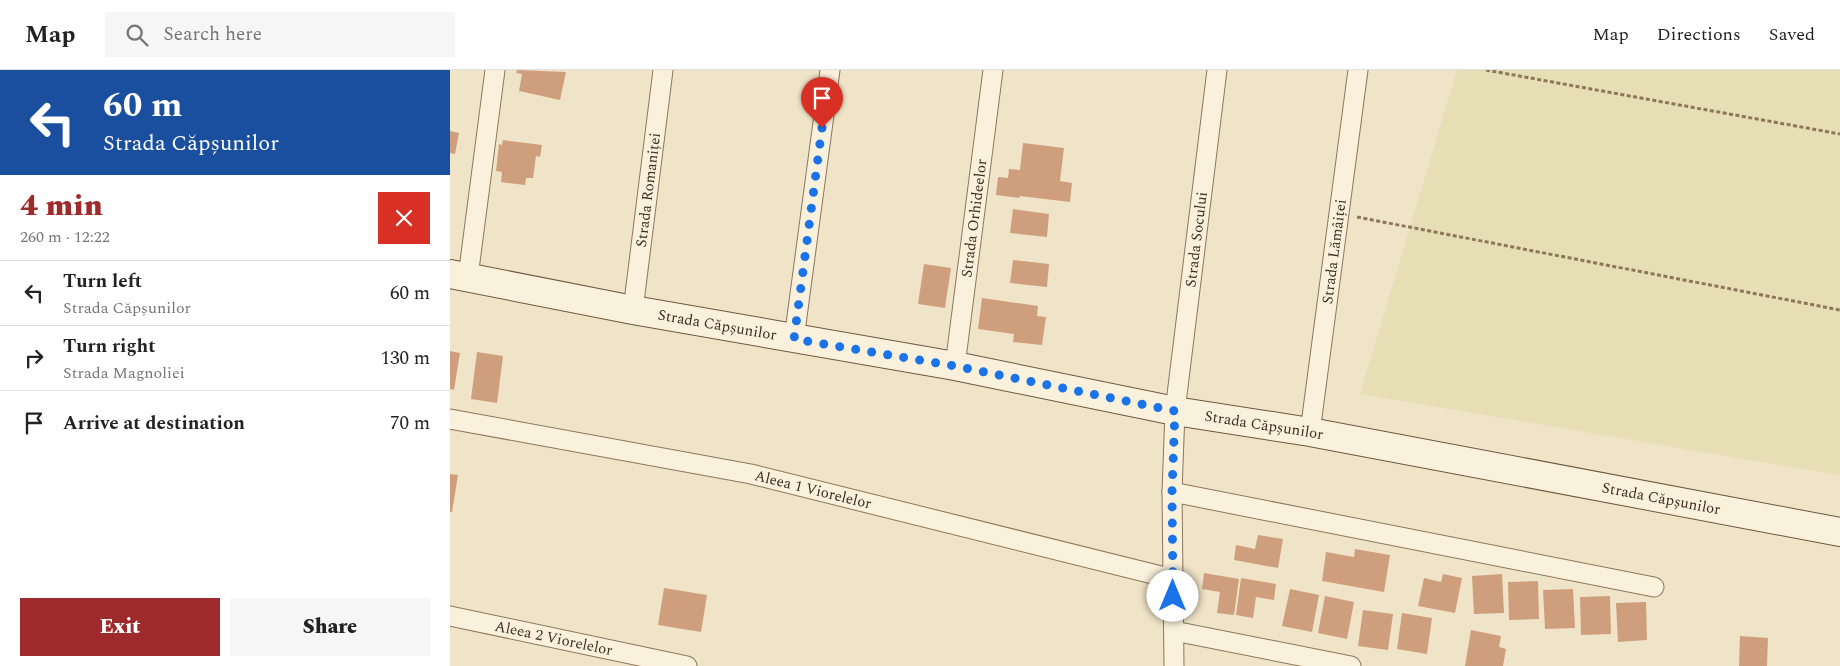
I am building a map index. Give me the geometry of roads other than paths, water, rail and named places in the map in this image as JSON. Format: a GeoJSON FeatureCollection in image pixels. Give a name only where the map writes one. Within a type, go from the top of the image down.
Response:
{"type":"FeatureCollection","features":[{"type":"Feature","properties":{"kind":"street"},"geometry":{"type":"LineString","coordinates":[[459,275],[496,70]]}},
{"type":"Feature","properties":{"kind":"street","name":"Strada Romaniței"},"geometry":{"type":"LineString","coordinates":[[632,310],[663,70]]}},
{"type":"Feature","properties":{"kind":"street"},"geometry":{"type":"LineString","coordinates":[[794,339],[830,70]]}},
{"type":"Feature","properties":{"kind":"street","name":"Strada Orhideelor"},"geometry":{"type":"LineString","coordinates":[[955,366],[993,70]]}},
{"type":"Feature","properties":{"kind":"street","name":"Strada Socului"},"geometry":{"type":"LineString","coordinates":[[1174,666],[1172,492],[1175,411],[1217,70]]}},
{"type":"Feature","properties":{"kind":"street","name":"Strada Lămâiței"},"geometry":{"type":"LineString","coordinates":[[1310,432],[1358,70]]}},
{"type":"Feature","properties":{"kind":"street","name":"Strada Căpșunilor"},"geometry":{"type":"LineString","coordinates":[[459,275],[632,310],[955,366],[1175,411],[1310,432],[1840,532]]}},
{"type":"Feature","properties":{"kind":"street","name":"Aleea 1 Viorelelor"},"geometry":{"type":"LineString","coordinates":[[450,419],[751,474],[1173,579]]}},
{"type":"Feature","properties":{"kind":"street"},"geometry":{"type":"LineString","coordinates":[[1172,492],[1654,587]]}},
{"type":"Feature","properties":{"kind":"street","name":"Aleea 2 Viorelelor"},"geometry":{"type":"LineString","coordinates":[[450,616],[687,666]]}},
{"type":"Feature","properties":{"kind":"street"},"geometry":{"type":"LineString","coordinates":[[1174,631],[1351,666]]}}]}
